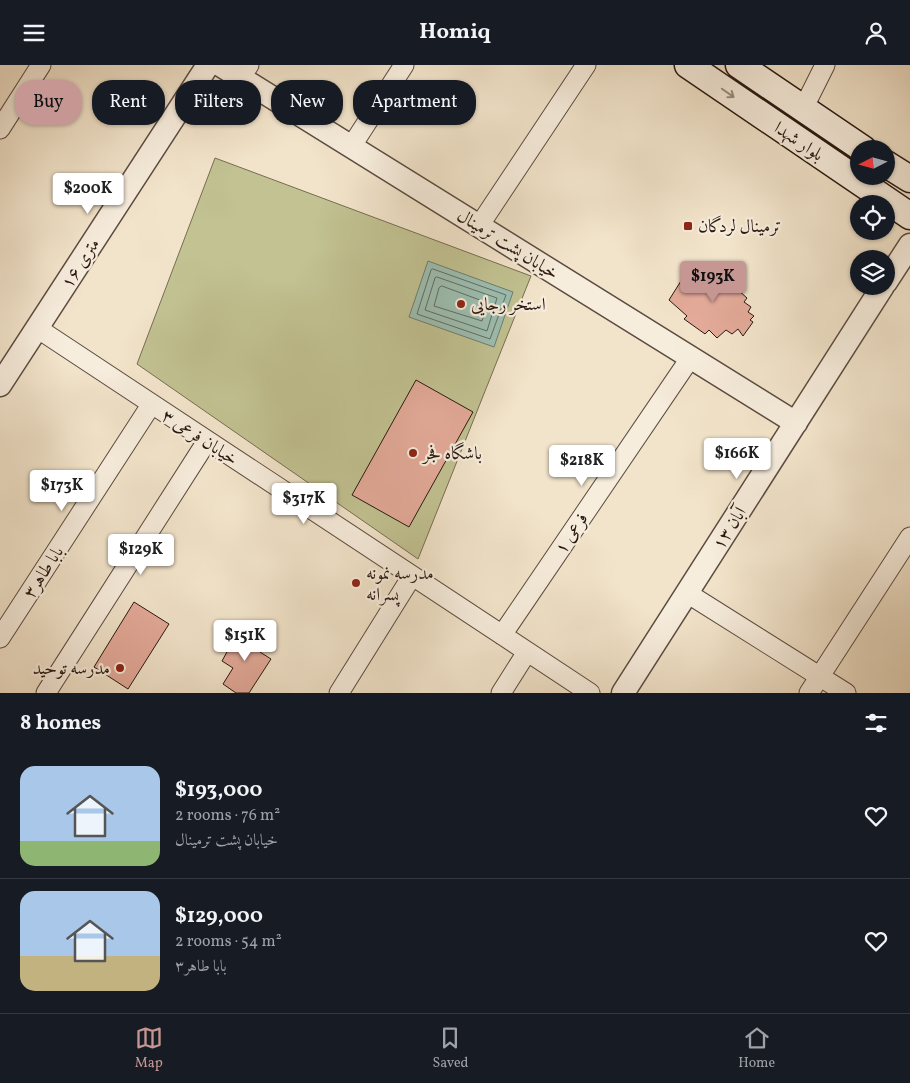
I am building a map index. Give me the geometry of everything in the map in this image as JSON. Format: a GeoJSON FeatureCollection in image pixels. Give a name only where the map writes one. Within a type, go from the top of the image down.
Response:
{"type":"FeatureCollection","features":[{"type":"Feature","properties":{"kind":"main road","name":"بلوار شهدا"},"geometry":{"type":"LineString","coordinates":[[690,65],[910,216]]}},
{"type":"Feature","properties":{"kind":"main road","name":"بلوار شهدا"},"geometry":{"type":"LineString","coordinates":[[739,65],[850,140]]}},
{"type":"Feature","properties":{"kind":"main road"},"geometry":{"type":"LineString","coordinates":[[895,170],[910,179]]}},
{"type":"Feature","properties":{"kind":"street"},"geometry":{"type":"LineString","coordinates":[[0,129],[41,65]]}},
{"type":"Feature","properties":{"kind":"street","name":"۱۶ متری"},"geometry":{"type":"LineString","coordinates":[[0,385],[208,65]]}},
{"type":"Feature","properties":{"kind":"street","name":"خیابان پشت ترمینال"},"geometry":{"type":"LineString","coordinates":[[220,65],[245,71],[351,147],[796,423]]}},
{"type":"Feature","properties":{"kind":"street"},"geometry":{"type":"LineString","coordinates":[[351,147],[404,65]]}},
{"type":"Feature","properties":{"kind":"street"},"geometry":{"type":"LineString","coordinates":[[479,226],[586,65]]}},
{"type":"Feature","properties":{"kind":"street"},"geometry":{"type":"LineString","coordinates":[[803,109],[825,65]]}},
{"type":"Feature","properties":{"kind":"street"},"geometry":{"type":"LineString","coordinates":[[895,268],[910,245]]}},
{"type":"Feature","properties":{"kind":"street","name":"آبان ۱۳"},"geometry":{"type":"LineString","coordinates":[[623,693],[878,295]]}},
{"type":"Feature","properties":{"kind":"street","name":"خیابان فرعی ۳"},"geometry":{"type":"LineString","coordinates":[[37,328],[590,693]]}},
{"type":"Feature","properties":{"kind":"street","name":"۱ فرعی"},"geometry":{"type":"LineString","coordinates":[[502,635],[691,357]]}},
{"type":"Feature","properties":{"kind":"street","name":"بابا طاهر۳"},"geometry":{"type":"LineString","coordinates":[[0,638],[151,405]]}},
{"type":"Feature","properties":{"kind":"street"},"geometry":{"type":"LineString","coordinates":[[46,693],[207,441]]}},
{"type":"Feature","properties":{"kind":"street"},"geometry":{"type":"LineString","coordinates":[[809,693],[910,537]]}},
{"type":"Feature","properties":{"kind":"street"},"geometry":{"type":"LineString","coordinates":[[339,693],[412,576]]}},
{"type":"Feature","properties":{"kind":"street"},"geometry":{"type":"LineString","coordinates":[[687,593],[846,693]]}},
{"type":"Feature","properties":{"kind":"street"},"geometry":{"type":"LineString","coordinates":[[501,693],[527,652]]}},
{"type":"Feature","properties":{"kind":"green space"},"geometry":{"type":"Polygon","coordinates":[[[215,158],[531,276],[418,559],[137,364],[215,158]]]}},
{"type":"Feature","properties":{"kind":"water","name":"استخر رجایی"},"geometry":{"type":"Polygon","coordinates":[[[428,261],[513,292],[494,347],[409,317],[428,261]]]}},
{"type":"Feature","properties":{"kind":"building"},"geometry":{"type":"Polygon","coordinates":[[[721,269],[742,282],[738,290],[747,298],[744,302],[751,307],[748,312],[754,316],[750,320],[753,322],[743,336],[738,329],[732,334],[726,330],[717,338],[709,330],[705,334],[684,319],[687,316],[669,300],[686,273],[694,278],[697,273],[703,277],[707,271],[711,275],[714,270],[718,272],[721,269]]]}},
{"type":"Feature","properties":{"kind":"building","name":"باشگاه فجر"},"geometry":{"type":"Polygon","coordinates":[[[416,380],[473,412],[409,527],[352,495],[416,380]]]}},
{"type":"Feature","properties":{"kind":"building"},"geometry":{"type":"Polygon","coordinates":[[[134,602],[169,624],[128,689],[94,667],[134,602]]]}},
{"type":"Feature","properties":{"kind":"building"},"geometry":{"type":"Polygon","coordinates":[[[240,628],[266,643],[260,652],[271,659],[249,693],[236,693],[223,684],[233,668],[222,661],[240,628]]]}},
{"type":"Feature","properties":{"kind":"place","name":"ترمینال لردگان"},"geometry":{"type":"Point","coordinates":[688,226]}},
{"type":"Feature","properties":{"kind":"place","name":"استخر رجایی"},"geometry":{"type":"Point","coordinates":[461,304]}},
{"type":"Feature","properties":{"kind":"place","name":"باشگاه فجر"},"geometry":{"type":"Point","coordinates":[413,453]}},
{"type":"Feature","properties":{"kind":"place","name":"مدرسه نمونه پسرانه"},"geometry":{"type":"Point","coordinates":[356,583]}},
{"type":"Feature","properties":{"kind":"place","name":"مدرسه توحید"},"geometry":{"type":"Point","coordinates":[120,668]}}]}
